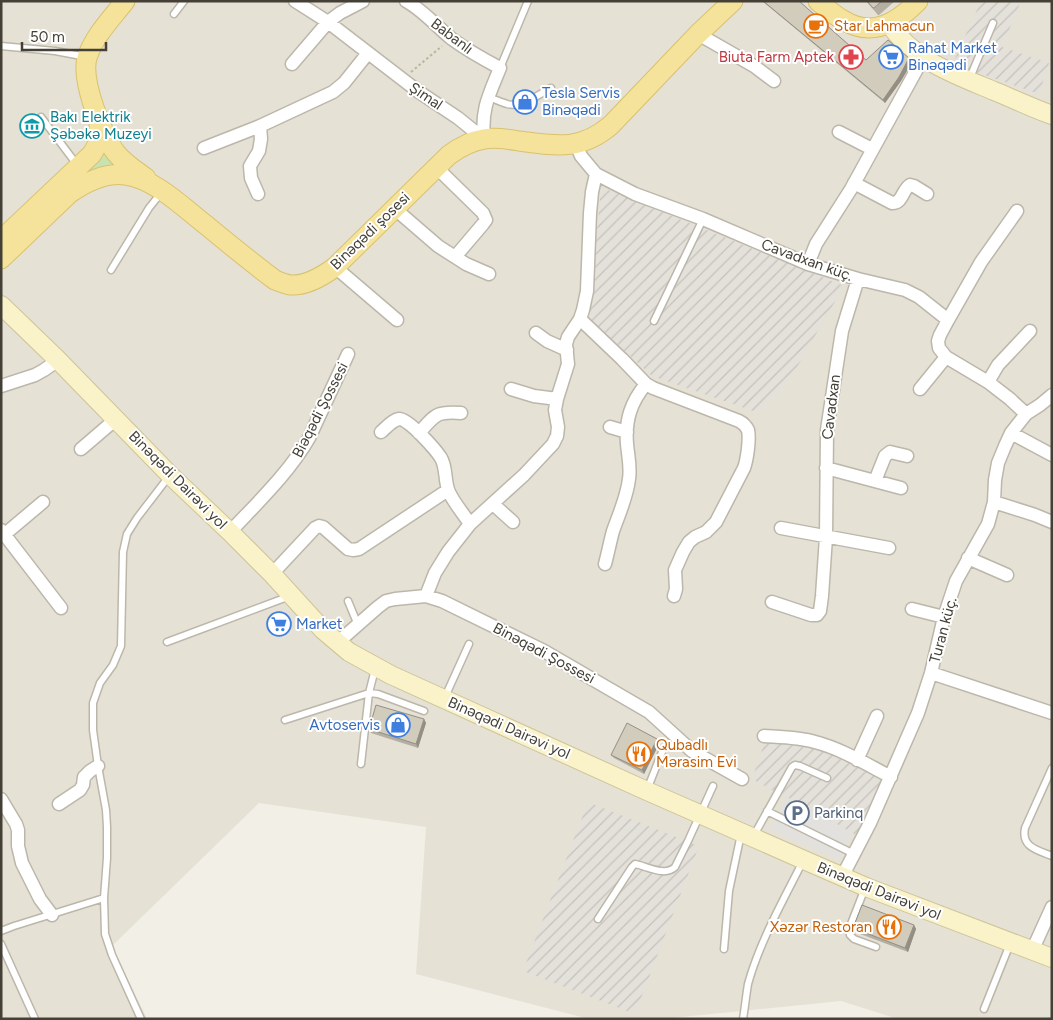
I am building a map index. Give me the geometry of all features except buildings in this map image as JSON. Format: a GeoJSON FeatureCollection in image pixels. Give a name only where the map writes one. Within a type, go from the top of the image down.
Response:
{"type":"FeatureCollection","features":[{"type":"Feature","properties":{"kind":"main road"},"geometry":{"type":"LineString","coordinates":[[125,1],[100,34],[87,57],[87,80],[99,121],[113,148],[122,159],[162,191]]}},
{"type":"Feature","properties":{"kind":"main road","name":"Binəqədi şosesi"},"geometry":{"type":"LineString","coordinates":[[1,259],[70,193],[92,180],[117,174],[137,178],[162,191],[275,280],[290,285],[302,284],[316,279],[335,267],[436,167],[470,142],[484,139],[504,139],[554,145],[576,144],[598,136],[732,1]]}},
{"type":"Feature","properties":{"kind":"main road"},"geometry":{"type":"LineString","coordinates":[[818,1],[842,20],[855,26],[868,28],[879,27],[889,23],[903,15],[918,1]]}},
{"type":"Feature","properties":{"kind":"main road"},"geometry":{"type":"LineString","coordinates":[[889,23],[899,37],[923,58],[938,67],[1052,115]]}},
{"type":"Feature","properties":{"kind":"main road"},"geometry":{"type":"LineString","coordinates":[[1,240],[92,154],[100,138],[99,121]]}},
{"type":"Feature","properties":{"kind":"main road","name":"Binəqədi Dairəvi yol"},"geometry":{"type":"LineString","coordinates":[[1,305],[58,360],[170,475],[272,574],[337,643],[349,652],[444,699],[842,877],[1052,958]]}},
{"type":"Feature","properties":{"kind":"street","name":"Şimal"},"geometry":{"type":"LineString","coordinates":[[295,1],[328,22],[402,80],[458,118],[484,139]]}},
{"type":"Feature","properties":{"kind":"street"},"geometry":{"type":"LineString","coordinates":[[292,64],[328,22],[340,13],[363,1]]}},
{"type":"Feature","properties":{"kind":"street","name":"Babanlı"},"geometry":{"type":"LineString","coordinates":[[411,3],[451,38],[500,68]]}},
{"type":"Feature","properties":{"kind":"street"},"geometry":{"type":"LineString","coordinates":[[698,34],[754,66],[774,81]]}},
{"type":"Feature","properties":{"kind":"street"},"geometry":{"type":"LineString","coordinates":[[204,148],[260,126],[333,92],[344,82],[368,53]]}},
{"type":"Feature","properties":{"kind":"street"},"geometry":{"type":"LineString","coordinates":[[808,264],[816,244],[854,183],[923,58]]}},
{"type":"Feature","properties":{"kind":"street"},"geometry":{"type":"LineString","coordinates":[[484,139],[484,113],[488,97],[500,68]]}},
{"type":"Feature","properties":{"kind":"street"},"geometry":{"type":"LineString","coordinates":[[258,194],[251,178],[250,166],[258,151],[260,126]]}},
{"type":"Feature","properties":{"kind":"street"},"geometry":{"type":"LineString","coordinates":[[838,132],[872,149]]}},
{"type":"Feature","properties":{"kind":"street","name":"Cavadxan küç."},"geometry":{"type":"LineString","coordinates":[[576,144],[582,156],[596,174],[636,194],[703,219],[808,264],[858,279],[905,290],[919,297],[948,320]]}},
{"type":"Feature","properties":{"kind":"street"},"geometry":{"type":"LineString","coordinates":[[436,167],[483,213],[486,220],[455,257]]}},
{"type":"Feature","properties":{"kind":"street"},"geometry":{"type":"LineString","coordinates":[[426,596],[435,573],[448,552],[470,524],[524,475],[553,444],[557,436],[558,427],[555,410],[568,364],[566,344],[568,337],[580,319],[587,291],[590,213],[596,174]]}},
{"type":"Feature","properties":{"kind":"street"},"geometry":{"type":"LineString","coordinates":[[854,183],[896,204],[906,187],[910,185],[927,194]]}},
{"type":"Feature","properties":{"kind":"street"},"geometry":{"type":"LineString","coordinates":[[394,208],[438,246],[466,264],[489,274]]}},
{"type":"Feature","properties":{"kind":"street"},"geometry":{"type":"LineString","coordinates":[[1017,211],[981,262],[938,341],[939,348],[946,357],[988,382],[1026,414]]}},
{"type":"Feature","properties":{"kind":"street"},"geometry":{"type":"LineString","coordinates":[[335,267],[397,320]]}},
{"type":"Feature","properties":{"kind":"street","name":"Cavadxan"},"geometry":{"type":"LineString","coordinates":[[772,602],[811,615],[816,614],[820,610],[826,537],[826,430],[842,331],[858,279]]}},
{"type":"Feature","properties":{"kind":"street"},"geometry":{"type":"LineString","coordinates":[[580,319],[622,358],[646,384],[744,423],[748,432],[747,459],[744,468],[716,522],[706,532],[689,542],[683,552],[675,570],[676,589],[674,596]]}},
{"type":"Feature","properties":{"kind":"street"},"geometry":{"type":"LineString","coordinates":[[988,382],[998,365],[1030,330]]}},
{"type":"Feature","properties":{"kind":"street"},"geometry":{"type":"LineString","coordinates":[[536,333],[552,344],[567,350]]}},
{"type":"Feature","properties":{"kind":"street","name":"Biəqədi Şossesi"},"geometry":{"type":"LineString","coordinates":[[230,532],[291,466],[302,450],[348,354]]}},
{"type":"Feature","properties":{"kind":"street"},"geometry":{"type":"LineString","coordinates":[[920,389],[946,357]]}},
{"type":"Feature","properties":{"kind":"street"},"geometry":{"type":"LineString","coordinates":[[1,386],[35,375],[58,360]]}},
{"type":"Feature","properties":{"kind":"street"},"geometry":{"type":"LineString","coordinates":[[605,564],[629,479],[628,417],[637,395],[646,384]]}},
{"type":"Feature","properties":{"kind":"street"},"geometry":{"type":"LineString","coordinates":[[511,390],[557,399]]}},
{"type":"Feature","properties":{"kind":"street","name":"Turan küç."},"geometry":{"type":"LineString","coordinates":[[842,877],[890,777],[918,713],[931,673],[944,617],[956,581],[988,524],[994,502],[998,463],[1011,433],[1026,414],[1052,395]]}},
{"type":"Feature","properties":{"kind":"street"},"geometry":{"type":"LineString","coordinates":[[419,433],[438,415],[446,412],[461,413]]}},
{"type":"Feature","properties":{"kind":"street"},"geometry":{"type":"LineString","coordinates":[[81,449],[116,419]]}},
{"type":"Feature","properties":{"kind":"street"},"geometry":{"type":"LineString","coordinates":[[381,432],[394,421],[400,419],[405,420],[419,433],[441,458],[448,490],[457,507],[470,524]]}},
{"type":"Feature","properties":{"kind":"street"},"geometry":{"type":"LineString","coordinates":[[610,428],[627,432]]}},
{"type":"Feature","properties":{"kind":"street"},"geometry":{"type":"LineString","coordinates":[[1011,433],[1052,455]]}},
{"type":"Feature","properties":{"kind":"street"},"geometry":{"type":"LineString","coordinates":[[875,481],[885,456],[890,452],[907,456]]}},
{"type":"Feature","properties":{"kind":"street"},"geometry":{"type":"LineString","coordinates":[[826,468],[901,488]]}},
{"type":"Feature","properties":{"kind":"street"},"geometry":{"type":"LineString","coordinates":[[272,574],[319,526],[323,527],[348,549],[358,549],[448,490]]}},
{"type":"Feature","properties":{"kind":"street"},"geometry":{"type":"LineString","coordinates":[[42,502],[3,532],[61,608]]}},
{"type":"Feature","properties":{"kind":"street"},"geometry":{"type":"LineString","coordinates":[[994,502],[1052,522]]}},
{"type":"Feature","properties":{"kind":"street"},"geometry":{"type":"LineString","coordinates":[[493,504],[513,522]]}},
{"type":"Feature","properties":{"kind":"street"},"geometry":{"type":"LineString","coordinates":[[781,528],[889,548]]}},
{"type":"Feature","properties":{"kind":"street"},"geometry":{"type":"LineString","coordinates":[[968,558],[1007,575]]}},
{"type":"Feature","properties":{"kind":"street","name":"Binəqədi Şossesi"},"geometry":{"type":"LineString","coordinates":[[337,643],[386,602],[426,596],[442,601],[544,651],[649,712],[692,751],[742,779]]}},
{"type":"Feature","properties":{"kind":"street"},"geometry":{"type":"LineString","coordinates":[[912,609],[944,617]]}},
{"type":"Feature","properties":{"kind":"street"},"geometry":{"type":"LineString","coordinates":[[931,673],[1052,713]]}},
{"type":"Feature","properties":{"kind":"street"},"geometry":{"type":"LineString","coordinates":[[857,760],[877,716]]}},
{"type":"Feature","properties":{"kind":"street"},"geometry":{"type":"LineString","coordinates":[[764,736],[792,737],[815,741],[832,747],[890,777]]}},
{"type":"Feature","properties":{"kind":"street"},"geometry":{"type":"LineString","coordinates":[[59,804],[80,790],[84,777],[98,766]]}},
{"type":"Feature","properties":{"kind":"street"},"geometry":{"type":"LineString","coordinates":[[1,799],[18,830],[18,846],[22,863],[40,899],[52,915]]}},
{"type":"Feature","properties":{"kind":"street"},"geometry":{"type":"LineString","coordinates":[[1032,951],[1052,907]]}},
{"type":"Feature","properties":{"kind":"lane"},"geometry":{"type":"LineString","coordinates":[[174,14],[184,1]]}},
{"type":"Feature","properties":{"kind":"lane"},"geometry":{"type":"LineString","coordinates":[[500,68],[528,1]]}},
{"type":"Feature","properties":{"kind":"lane"},"geometry":{"type":"LineString","coordinates":[[969,81],[993,23]]}},
{"type":"Feature","properties":{"kind":"lane"},"geometry":{"type":"LineString","coordinates":[[1,46],[55,51],[87,57]]}},
{"type":"Feature","properties":{"kind":"lane"},"geometry":{"type":"LineString","coordinates":[[488,97],[508,104],[517,104],[551,88]]}},
{"type":"Feature","properties":{"kind":"lane"},"geometry":{"type":"LineString","coordinates":[[41,117],[79,167]]}},
{"type":"Feature","properties":{"kind":"lane"},"geometry":{"type":"LineString","coordinates":[[111,270],[149,208],[162,191]]}},
{"type":"Feature","properties":{"kind":"lane"},"geometry":{"type":"LineString","coordinates":[[654,321],[703,219]]}},
{"type":"Feature","properties":{"kind":"lane"},"geometry":{"type":"LineString","coordinates":[[141,1019],[114,961],[105,934],[104,898],[108,827],[93,730],[93,703],[100,683],[114,665],[120,646],[123,552],[127,534],[170,475]]}},
{"type":"Feature","properties":{"kind":"lane"},"geometry":{"type":"LineString","coordinates":[[167,642],[291,596]]}},
{"type":"Feature","properties":{"kind":"lane"},"geometry":{"type":"LineString","coordinates":[[348,601],[358,625]]}},
{"type":"Feature","properties":{"kind":"lane"},"geometry":{"type":"LineString","coordinates":[[444,699],[469,644]]}},
{"type":"Feature","properties":{"kind":"lane"},"geometry":{"type":"LineString","coordinates":[[361,764],[369,693],[376,667]]}},
{"type":"Feature","properties":{"kind":"lane"},"geometry":{"type":"LineString","coordinates":[[285,720],[369,693],[378,694],[424,711]]}},
{"type":"Feature","properties":{"kind":"lane"},"geometry":{"type":"LineString","coordinates":[[647,791],[662,752]]}},
{"type":"Feature","properties":{"kind":"lane"},"geometry":{"type":"LineString","coordinates":[[724,949],[729,891],[747,835],[767,811],[792,767],[795,765],[800,766],[827,778]]}},
{"type":"Feature","properties":{"kind":"lane"},"geometry":{"type":"LineString","coordinates":[[1052,768],[1023,835],[1030,847],[1052,856]]}},
{"type":"Feature","properties":{"kind":"lane"},"geometry":{"type":"LineString","coordinates":[[598,919],[632,867],[636,864],[667,872],[675,867],[713,786]]}},
{"type":"Feature","properties":{"kind":"lane"},"geometry":{"type":"LineString","coordinates":[[767,811],[854,854]]}},
{"type":"Feature","properties":{"kind":"lane"},"geometry":{"type":"LineString","coordinates":[[743,1019],[748,986],[757,957],[767,932],[804,860]]}},
{"type":"Feature","properties":{"kind":"lane"},"geometry":{"type":"LineString","coordinates":[[866,887],[849,929],[850,935],[854,939],[876,948]]}},
{"type":"Feature","properties":{"kind":"lane"},"geometry":{"type":"LineString","coordinates":[[1,931],[104,898]]}},
{"type":"Feature","properties":{"kind":"lane"},"geometry":{"type":"LineString","coordinates":[[984,1009],[1011,943]]}},
{"type":"Feature","properties":{"kind":"lane"},"geometry":{"type":"LineString","coordinates":[[1,944],[35,1019]]}},
{"type":"Feature","properties":{"kind":"path"},"geometry":{"type":"LineString","coordinates":[[402,80],[451,38]]}},
{"type":"Feature","properties":{"kind":"shaded area"},"geometry":{"type":"Polygon","coordinates":[[[1,1],[1052,1],[1052,1019],[898,1019],[841,1001],[661,1019],[589,1019],[416,974],[426,827],[259,803],[112,946],[147,1019],[1,1019],[1,1]]]}},
{"type":"Feature","properties":{"kind":"shaded area"},"geometry":{"type":"Polygon","coordinates":[[[981,1],[1021,1],[1002,47],[1049,63],[1039,94],[953,63],[981,1]]]}},
{"type":"Feature","properties":{"kind":"shaded area"},"geometry":{"type":"Polygon","coordinates":[[[601,187],[844,286],[786,386],[759,413],[652,376],[589,318],[601,187]]]}},
{"type":"Feature","properties":{"kind":"shaded area"},"geometry":{"type":"Polygon","coordinates":[[[765,741],[814,746],[884,779],[856,835],[752,779],[765,741]]]}},
{"type":"Feature","properties":{"kind":"shaded area","name":"Parkinq"},"geometry":{"type":"Polygon","coordinates":[[[787,797],[853,833],[839,859],[770,829],[787,797]]]}},
{"type":"Feature","properties":{"kind":"shaded area"},"geometry":{"type":"Polygon","coordinates":[[[588,802],[699,846],[635,1014],[523,971],[588,802]]]}},
{"type":"Feature","properties":{"kind":"green space"},"geometry":{"type":"Polygon","coordinates":[[[104,145],[125,168],[68,187],[104,145]]]}},
{"type":"Feature","properties":{"kind":"place","name":"Star Lahmacun"},"geometry":{"type":"Point","coordinates":[816,26]}},
{"type":"Feature","properties":{"kind":"place","name":"Biuta Farm Aptek"},"geometry":{"type":"Point","coordinates":[851,57]}},
{"type":"Feature","properties":{"kind":"place","name":"Rahat Market Binəqədi"},"geometry":{"type":"Point","coordinates":[891,57]}},
{"type":"Feature","properties":{"kind":"place","name":"Tesla Servis Binəqədi"},"geometry":{"type":"Point","coordinates":[525,102]}},
{"type":"Feature","properties":{"kind":"place","name":"Bakı Elektrik Şəbəkə Muzeyi"},"geometry":{"type":"Point","coordinates":[32,126]}},
{"type":"Feature","properties":{"kind":"place","name":"Market"},"geometry":{"type":"Point","coordinates":[279,624]}},
{"type":"Feature","properties":{"kind":"place","name":"Avtoservis"},"geometry":{"type":"Point","coordinates":[398,725]}},
{"type":"Feature","properties":{"kind":"place","name":"Qubadlı Mərasim Evi"},"geometry":{"type":"Point","coordinates":[639,754]}},
{"type":"Feature","properties":{"kind":"place","name":"Parkinq"},"geometry":{"type":"Point","coordinates":[797,813]}},
{"type":"Feature","properties":{"kind":"place","name":"Xəzər Restoran"},"geometry":{"type":"Point","coordinates":[889,927]}}]}
